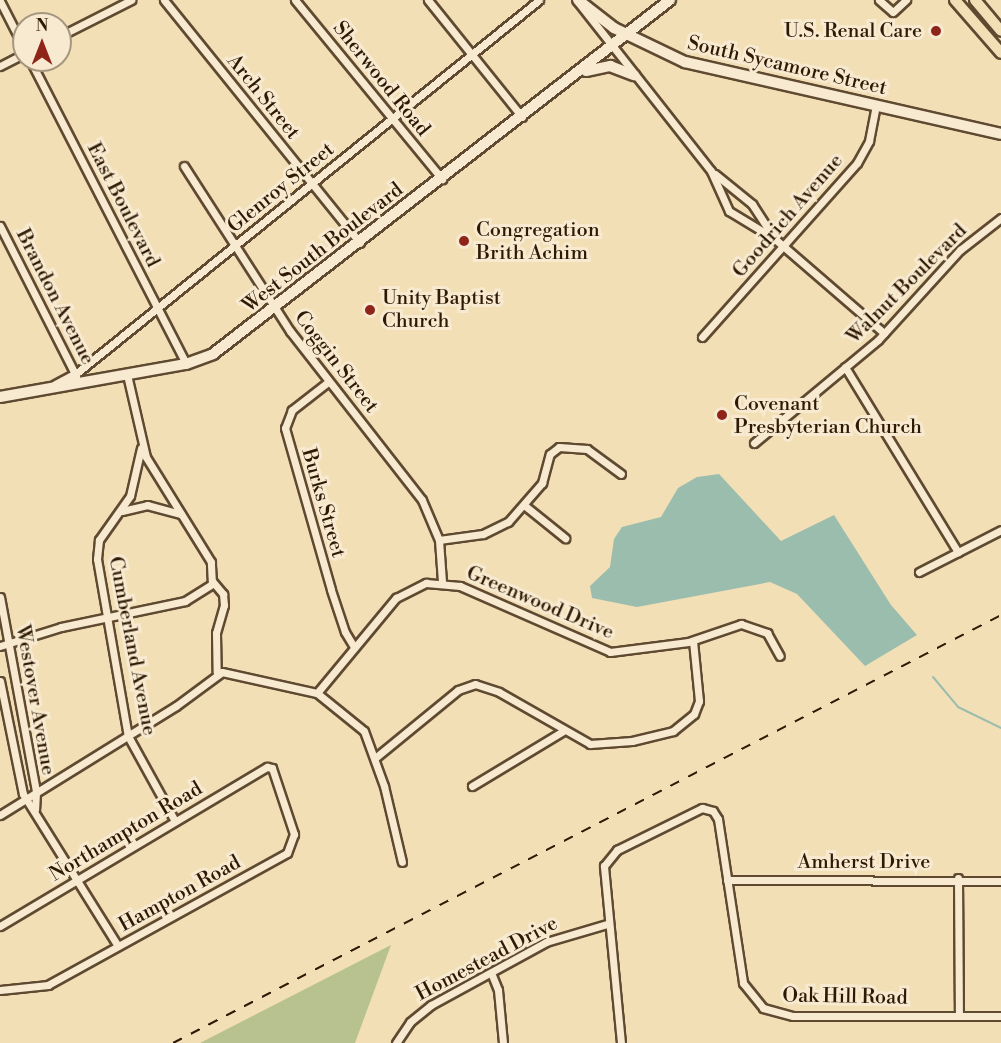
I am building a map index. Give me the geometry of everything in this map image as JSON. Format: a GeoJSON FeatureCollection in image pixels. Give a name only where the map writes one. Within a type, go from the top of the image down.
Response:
{"type":"FeatureCollection","features":[{"type":"Feature","properties":{"kind":"main road"},"geometry":{"type":"LineString","coordinates":[[956,0],[1001,53]]}},
{"type":"Feature","properties":{"kind":"main road"},"geometry":{"type":"LineString","coordinates":[[975,0],[1001,31]]}},
{"type":"Feature","properties":{"kind":"street"},"geometry":{"type":"LineString","coordinates":[[72,30],[131,0]]}},
{"type":"Feature","properties":{"kind":"street","name":"Arch Street"},"geometry":{"type":"LineString","coordinates":[[164,0],[360,243]]}},
{"type":"Feature","properties":{"kind":"street","name":"Sherwood Road"},"geometry":{"type":"LineString","coordinates":[[295,0],[442,179]]}},
{"type":"Feature","properties":{"kind":"street"},"geometry":{"type":"LineString","coordinates":[[428,0],[522,117]]}},
{"type":"Feature","properties":{"kind":"street","name":"Glenroy Street"},"geometry":{"type":"LineString","coordinates":[[77,379],[157,309],[539,0]]}},
{"type":"Feature","properties":{"kind":"street","name":"South Sycamore Street"},"geometry":{"type":"LineString","coordinates":[[577,0],[626,34],[706,68],[1001,134]]}},
{"type":"Feature","properties":{"kind":"street","name":"South Sycamore Street"},"geometry":{"type":"LineString","coordinates":[[577,0],[711,171]]}},
{"type":"Feature","properties":{"kind":"street","name":"West South Boulevard"},"geometry":{"type":"LineString","coordinates":[[0,397],[36,391],[77,379],[128,375],[186,364],[213,354],[275,309],[670,0]]}},
{"type":"Feature","properties":{"kind":"street"},"geometry":{"type":"LineString","coordinates":[[879,0],[892,12],[906,0]]}},
{"type":"Feature","properties":{"kind":"street"},"geometry":{"type":"LineString","coordinates":[[0,1],[12,24]]}},
{"type":"Feature","properties":{"kind":"street"},"geometry":{"type":"LineString","coordinates":[[577,74],[602,65],[634,75]]}},
{"type":"Feature","properties":{"kind":"street","name":"East Boulevard"},"geometry":{"type":"LineString","coordinates":[[36,72],[186,364]]}},
{"type":"Feature","properties":{"kind":"street","name":"Goodrich Avenue"},"geometry":{"type":"LineString","coordinates":[[702,337],[862,157],[876,106]]}},
{"type":"Feature","properties":{"kind":"street","name":"Coggin Street"},"geometry":{"type":"LineString","coordinates":[[184,166],[275,309],[328,382],[422,500],[439,540],[442,582]]}},
{"type":"Feature","properties":{"kind":"street"},"geometry":{"type":"LineString","coordinates":[[711,171],[729,211],[775,239],[884,333]]}},
{"type":"Feature","properties":{"kind":"street"},"geometry":{"type":"LineString","coordinates":[[711,171],[752,204],[775,239]]}},
{"type":"Feature","properties":{"kind":"street","name":"Walnut Boulevard"},"geometry":{"type":"LineString","coordinates":[[754,443],[884,333],[960,250],[1001,218]]}},
{"type":"Feature","properties":{"kind":"street","name":"Brandon Avenue"},"geometry":{"type":"LineString","coordinates":[[0,226],[77,379]]}},
{"type":"Feature","properties":{"kind":"street"},"geometry":{"type":"LineString","coordinates":[[845,367],[958,552]]}},
{"type":"Feature","properties":{"kind":"street"},"geometry":{"type":"LineString","coordinates":[[0,815],[193,695],[217,672],[216,633],[224,605],[223,594],[213,582],[213,571],[152,468],[141,443],[128,375]]}},
{"type":"Feature","properties":{"kind":"street","name":"Burks Street"},"geometry":{"type":"LineString","coordinates":[[328,382],[292,410],[285,428],[331,590],[345,632],[354,647]]}},
{"type":"Feature","properties":{"kind":"street","name":"Cumberland Avenue"},"geometry":{"type":"LineString","coordinates":[[141,443],[137,478],[120,512],[99,540],[97,550],[128,736],[175,821]]}},
{"type":"Feature","properties":{"kind":"street"},"geometry":{"type":"LineString","coordinates":[[439,540],[494,530],[524,505],[542,483],[554,450],[571,446],[590,451],[621,474]]}},
{"type":"Feature","properties":{"kind":"street"},"geometry":{"type":"LineString","coordinates":[[120,512],[147,505],[181,514]]}},
{"type":"Feature","properties":{"kind":"street"},"geometry":{"type":"LineString","coordinates":[[524,505],[565,538]]}},
{"type":"Feature","properties":{"kind":"street"},"geometry":{"type":"LineString","coordinates":[[918,572],[1001,530]]}},
{"type":"Feature","properties":{"kind":"street"},"geometry":{"type":"LineString","coordinates":[[0,646],[108,617],[185,601],[202,593],[213,582]]}},
{"type":"Feature","properties":{"kind":"street","name":"Greenwood Drive"},"geometry":{"type":"LineString","coordinates":[[317,693],[402,593],[426,582],[442,582],[460,586],[610,652],[693,641],[733,625],[747,624],[767,633],[780,656]]}},
{"type":"Feature","properties":{"kind":"street","name":"Westover Avenue"},"geometry":{"type":"LineString","coordinates":[[0,597],[36,792],[35,809]]}},
{"type":"Feature","properties":{"kind":"street"},"geometry":{"type":"LineString","coordinates":[[375,758],[469,685],[499,692],[582,741],[605,745],[679,727],[694,714],[699,701],[693,641]]}},
{"type":"Feature","properties":{"kind":"street"},"geometry":{"type":"LineString","coordinates":[[217,672],[317,693],[364,731],[375,758],[402,862]]}},
{"type":"Feature","properties":{"kind":"street","name":"Westover Avenue"},"geometry":{"type":"LineString","coordinates":[[0,681],[20,787],[118,946]]}},
{"type":"Feature","properties":{"kind":"street"},"geometry":{"type":"LineString","coordinates":[[7,720],[21,717]]}},
{"type":"Feature","properties":{"kind":"street"},"geometry":{"type":"LineString","coordinates":[[472,786],[563,731]]}},
{"type":"Feature","properties":{"kind":"street","name":"Northampton Road"},"geometry":{"type":"LineString","coordinates":[[0,926],[269,767]]}},
{"type":"Feature","properties":{"kind":"street","name":"Hampton Road"},"geometry":{"type":"LineString","coordinates":[[0,990],[48,985],[290,851],[294,834],[269,767]]}},
{"type":"Feature","properties":{"kind":"street","name":"Oak Hill Road"},"geometry":{"type":"LineString","coordinates":[[607,924],[604,866],[617,850],[702,808],[716,815],[743,983],[750,998],[763,1008],[793,1016],[1001,1016]]}},
{"type":"Feature","properties":{"kind":"street"},"geometry":{"type":"LineString","coordinates":[[958,878],[958,1016]]}},
{"type":"Feature","properties":{"kind":"street","name":"Amherst Drive"},"geometry":{"type":"LineString","coordinates":[[726,880],[958,878],[1001,880]]}},
{"type":"Feature","properties":{"kind":"street"},"geometry":{"type":"LineString","coordinates":[[607,924],[621,1043]]}},
{"type":"Feature","properties":{"kind":"street","name":"Homestead Drive"},"geometry":{"type":"LineString","coordinates":[[396,1043],[410,1022],[428,1007],[492,975],[546,942],[607,924]]}},
{"type":"Feature","properties":{"kind":"street"},"geometry":{"type":"LineString","coordinates":[[492,975],[498,990],[503,1043]]}},
{"type":"Feature","properties":{"kind":"green space"},"geometry":{"type":"Polygon","coordinates":[[[391,945],[355,1043],[200,1043],[391,945]]]}},
{"type":"Feature","properties":{"kind":"shaded area"},"geometry":{"type":"Polygon","coordinates":[[[719,474],[781,541],[834,515],[891,605],[917,635],[865,666],[797,594],[770,582],[637,607],[592,598],[590,586],[610,567],[614,539],[622,527],[661,517],[678,488],[697,477],[719,474]]]}},
{"type":"Feature","properties":{"kind":"waterway"},"geometry":{"type":"LineString","coordinates":[[933,677],[958,707],[1001,728]]}},
{"type":"Feature","properties":{"kind":"railway"},"geometry":{"type":"LineString","coordinates":[[173,1043],[1001,615]]}},
{"type":"Feature","properties":{"kind":"place","name":"U.S. Renal Care"},"geometry":{"type":"Point","coordinates":[936,31]}},
{"type":"Feature","properties":{"kind":"place","name":"Congregation Brith Achim"},"geometry":{"type":"Point","coordinates":[464,241]}},
{"type":"Feature","properties":{"kind":"place","name":"Unity Baptist Church"},"geometry":{"type":"Point","coordinates":[370,310]}},
{"type":"Feature","properties":{"kind":"place","name":"Covenant Presbyterian Church"},"geometry":{"type":"Point","coordinates":[722,415]}}]}
